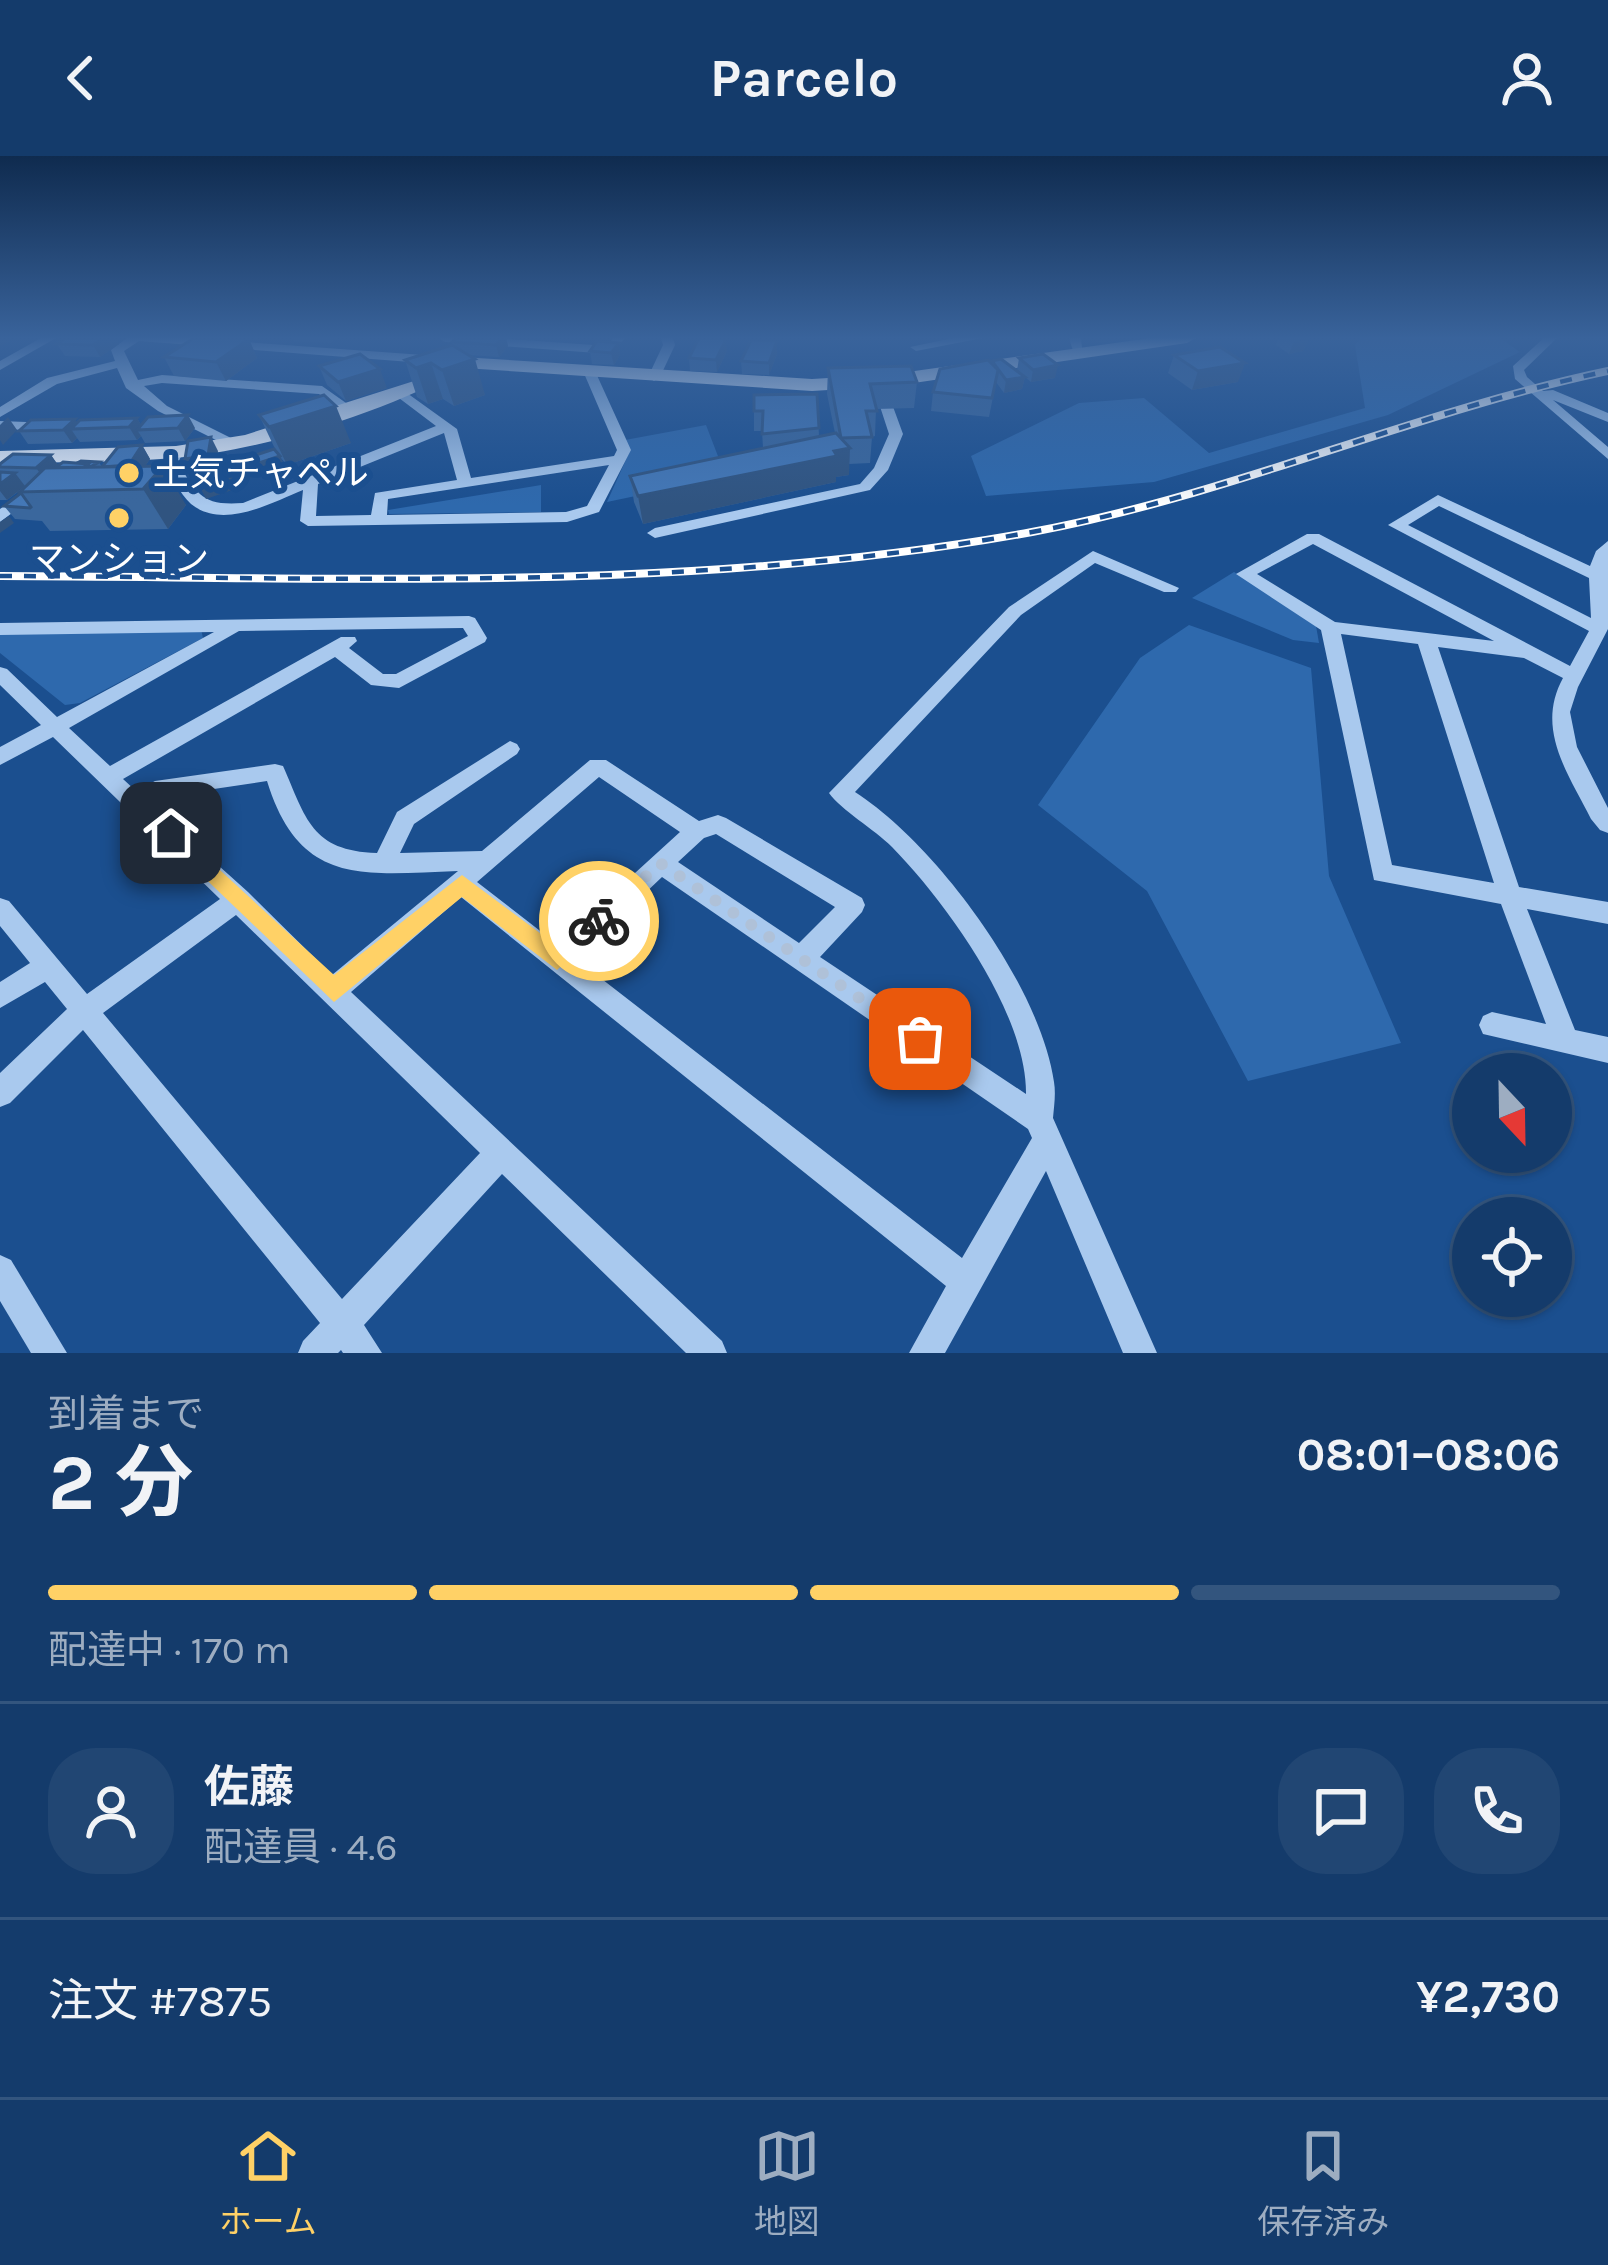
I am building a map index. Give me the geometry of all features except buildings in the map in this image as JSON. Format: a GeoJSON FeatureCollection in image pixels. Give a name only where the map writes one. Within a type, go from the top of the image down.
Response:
{"type":"FeatureCollection","features":[{"type":"Feature","properties":{"kind":"main road"},"geometry":{"type":"LineString","coordinates":[[0,457],[176,452],[232,445],[395,394]]}},
{"type":"Feature","properties":{"kind":"street"},"geometry":{"type":"LineString","coordinates":[[0,413],[31,394]]}},
{"type":"Feature","properties":{"kind":"street"},"geometry":{"type":"LineString","coordinates":[[141,394],[232,445]]}},
{"type":"Feature","properties":{"kind":"street"},"geometry":{"type":"LineString","coordinates":[[327,394],[349,410]]}},
{"type":"Feature","properties":{"kind":"street"},"geometry":{"type":"LineString","coordinates":[[402,394],[447,427],[465,484]]}},
{"type":"Feature","properties":{"kind":"street"},"geometry":{"type":"LineString","coordinates":[[310,481],[308,521],[567,517],[593,509],[622,458],[624,450],[599,394]]}},
{"type":"Feature","properties":{"kind":"street"},"geometry":{"type":"LineString","coordinates":[[655,533],[865,487],[881,470],[896,434],[882,394]]}},
{"type":"Feature","properties":{"kind":"street"},"geometry":{"type":"LineString","coordinates":[[1542,394],[1607,451]]}},
{"type":"Feature","properties":{"kind":"street"},"geometry":{"type":"LineString","coordinates":[[1548,394],[1608,418]]}},
{"type":"Feature","properties":{"kind":"street"},"geometry":{"type":"LineString","coordinates":[[162,427],[188,422]]}},
{"type":"Feature","properties":{"kind":"street"},"geometry":{"type":"LineString","coordinates":[[0,425],[74,428]]}},
{"type":"Feature","properties":{"kind":"street"},"geometry":{"type":"LineString","coordinates":[[176,452],[171,463],[197,505],[209,511],[245,508],[447,427]]}},
{"type":"Feature","properties":{"kind":"street"},"geometry":{"type":"LineString","coordinates":[[0,517],[83,455]]}},
{"type":"Feature","properties":{"kind":"street"},"geometry":{"type":"LineString","coordinates":[[379,520],[380,496],[622,458]]}},
{"type":"Feature","properties":{"kind":"street"},"geometry":{"type":"LineString","coordinates":[[1598,576],[1438,500],[1396,525],[1599,629]]}},
{"type":"Feature","properties":{"kind":"street"},"geometry":{"type":"LineString","coordinates":[[1529,652],[1330,627],[1245,574],[1313,537],[1529,652],[1572,675]]}},
{"type":"Feature","properties":{"kind":"street"},"geometry":{"type":"LineString","coordinates":[[1608,546],[1601,552],[1598,576],[1599,629],[1572,675],[1559,724],[1608,824]]}},
{"type":"Feature","properties":{"kind":"street"},"geometry":{"type":"LineString","coordinates":[[1140,1353],[1042,1129],[1040,1082],[1028,1038],[983,946],[918,862],[856,800],[841,793],[1015,610],[1093,556],[1170,589]]}},
{"type":"Feature","properties":{"kind":"street"},"geometry":{"type":"LineString","coordinates":[[0,629],[469,622],[478,638],[399,681],[378,680],[336,647]]}},
{"type":"Feature","properties":{"kind":"street"},"geometry":{"type":"LineString","coordinates":[[111,776],[380,624]]}},
{"type":"Feature","properties":{"kind":"street"},"geometry":{"type":"LineString","coordinates":[[0,757],[237,627]]}},
{"type":"Feature","properties":{"kind":"street"},"geometry":{"type":"LineString","coordinates":[[1330,627],[1382,872],[1608,913]]}},
{"type":"Feature","properties":{"kind":"street"},"geometry":{"type":"LineString","coordinates":[[1426,639],[1510,896],[1566,1041]]}},
{"type":"Feature","properties":{"kind":"street"},"geometry":{"type":"LineString","coordinates":[[0,674],[710,1353]]}},
{"type":"Feature","properties":{"kind":"street"},"geometry":{"type":"LineString","coordinates":[[386,860],[405,818],[510,749]]}},
{"type":"Feature","properties":{"kind":"street"},"geometry":{"type":"LineString","coordinates":[[334,990],[598,766],[696,831]]}},
{"type":"Feature","properties":{"kind":"street"},"geometry":{"type":"LineString","coordinates":[[137,801],[154,789],[275,772],[288,814],[308,837],[339,859],[490,860]]}},
{"type":"Feature","properties":{"kind":"street"},"geometry":{"type":"LineString","coordinates":[[557,960],[696,831],[718,824],[853,905],[802,959]]}},
{"type":"Feature","properties":{"kind":"street"},"geometry":{"type":"LineString","coordinates":[[660,863],[1042,1129]]}},
{"type":"Feature","properties":{"kind":"street"},"geometry":{"type":"LineString","coordinates":[[462,884],[967,1281]]}},
{"type":"Feature","properties":{"kind":"street"},"geometry":{"type":"LineString","coordinates":[[0,1093],[84,1011],[239,899]]}},
{"type":"Feature","properties":{"kind":"street"},"geometry":{"type":"LineString","coordinates":[[0,908],[365,1353]]}},
{"type":"Feature","properties":{"kind":"street"},"geometry":{"type":"LineString","coordinates":[[0,996],[48,966]]}},
{"type":"Feature","properties":{"kind":"street"},"geometry":{"type":"LineString","coordinates":[[1492,1025],[1608,1050]]}},
{"type":"Feature","properties":{"kind":"street"},"geometry":{"type":"LineString","coordinates":[[926,1353],[1042,1129]]}},
{"type":"Feature","properties":{"kind":"street"},"geometry":{"type":"LineString","coordinates":[[315,1353],[502,1152]]}},
{"type":"Feature","properties":{"kind":"street"},"geometry":{"type":"LineString","coordinates":[[0,1271],[50,1353]]}},
{"type":"Feature","properties":{"kind":"shaded area"},"geometry":{"type":"Polygon","coordinates":[[[1363,394],[1432,394],[1388,415],[1154,482],[986,496],[971,456],[1079,403],[1144,398],[1209,453],[1365,408],[1363,394]]]}},
{"type":"Feature","properties":{"kind":"shaded area"},"geometry":{"type":"Polygon","coordinates":[[[706,425],[726,477],[607,502],[629,453],[625,440],[706,425]]]}},
{"type":"Feature","properties":{"kind":"shaded area"},"geometry":{"type":"Polygon","coordinates":[[[541,485],[541,512],[389,514],[388,510],[541,485]]]}},
{"type":"Feature","properties":{"kind":"shaded area"},"geometry":{"type":"Polygon","coordinates":[[[1234,572],[1315,620],[1319,643],[1293,640],[1192,598],[1234,572]]]}},
{"type":"Feature","properties":{"kind":"shaded area"},"geometry":{"type":"Polygon","coordinates":[[[1189,625],[1311,668],[1329,876],[1401,1043],[1248,1081],[1147,891],[1038,805],[1140,658],[1189,625]]]}},
{"type":"Feature","properties":{"kind":"shaded area"},"geometry":{"type":"Polygon","coordinates":[[[201,629],[203,638],[80,703],[65,705],[0,653],[0,630],[201,629]]]}},
{"type":"Feature","properties":{"kind":"railway"},"geometry":{"type":"LineString","coordinates":[[0,576],[517,578],[776,565],[904,552],[1105,516],[1514,394]]}},
{"type":"Feature","properties":{"kind":"way so far"},"geometry":{"type":"LineString","coordinates":[[599,921],[660,863],[920,1039]]}},
{"type":"Feature","properties":{"kind":"place","name":"土気チャペル"},"geometry":{"type":"Point","coordinates":[129,473]}},
{"type":"Feature","properties":{"kind":"place","name":"マンション"},"geometry":{"type":"Point","coordinates":[119,518]}},
{"type":"Feature","properties":{"kind":"route"},"geometry":{"type":"LineString","coordinates":[[171,833],[334,990],[462,884],[557,960],[599,921]]}}]}
